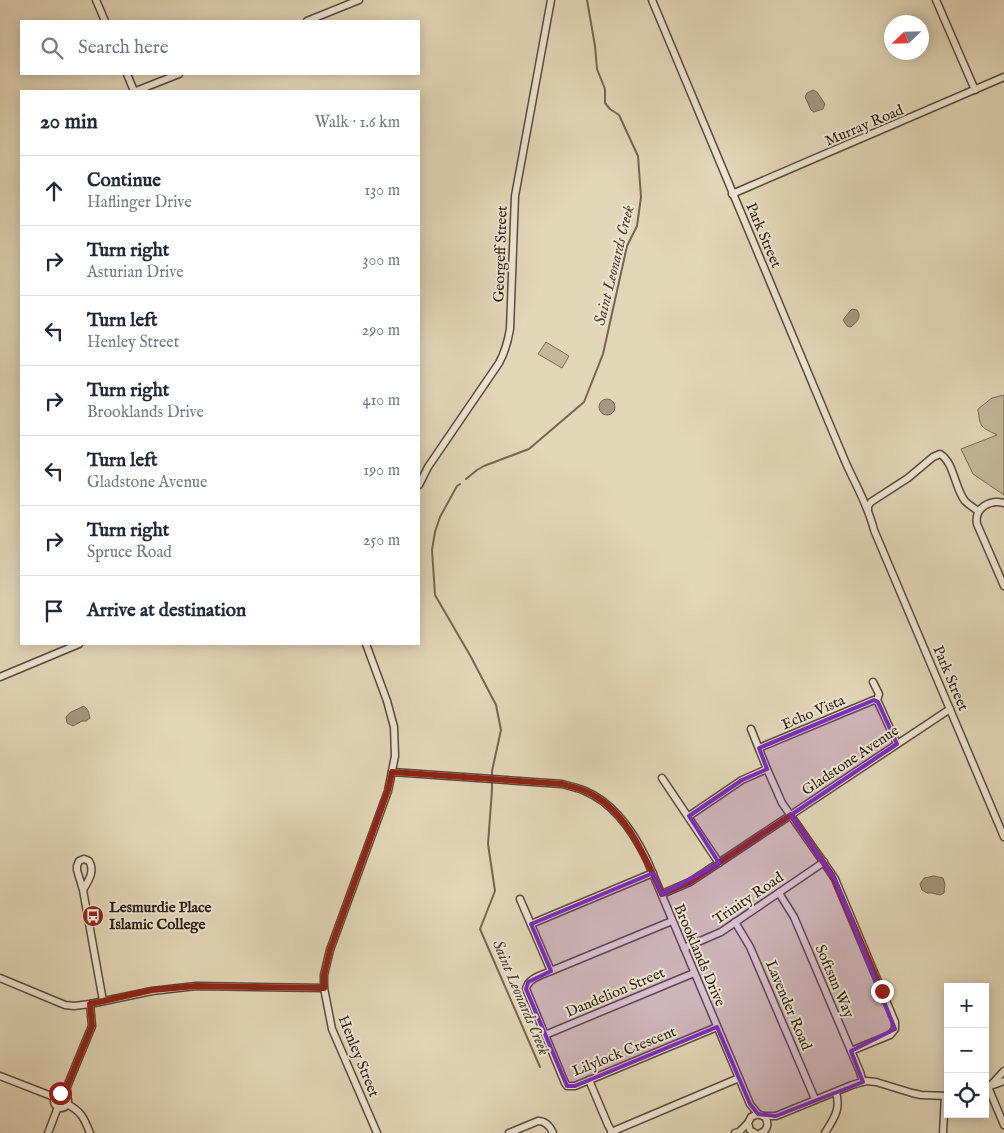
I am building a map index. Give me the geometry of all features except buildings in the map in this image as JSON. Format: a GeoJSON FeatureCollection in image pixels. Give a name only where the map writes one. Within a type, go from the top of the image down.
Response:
{"type":"FeatureCollection","features":[{"type":"Feature","properties":{"kind":"street"},"geometry":{"type":"LineString","coordinates":[[96,0],[105,20]]}},
{"type":"Feature","properties":{"kind":"street"},"geometry":{"type":"LineString","coordinates":[[309,20],[359,0]]}},
{"type":"Feature","properties":{"kind":"street","name":"Georgeff Street"},"geometry":{"type":"LineString","coordinates":[[420,483],[428,467],[499,363],[508,343],[515,196],[550,0]]}},
{"type":"Feature","properties":{"kind":"street","name":"Park Street"},"geometry":{"type":"LineString","coordinates":[[652,0],[853,480],[868,510],[874,530]]}},
{"type":"Feature","properties":{"kind":"street"},"geometry":{"type":"LineString","coordinates":[[936,0],[975,90]]}},
{"type":"Feature","properties":{"kind":"street"},"geometry":{"type":"LineString","coordinates":[[127,75],[135,90]]}},
{"type":"Feature","properties":{"kind":"street"},"geometry":{"type":"LineString","coordinates":[[138,90],[176,75]]}},
{"type":"Feature","properties":{"kind":"street","name":"Murray Road"},"geometry":{"type":"LineString","coordinates":[[732,194],[1004,78]]}},
{"type":"Feature","properties":{"kind":"street"},"geometry":{"type":"LineString","coordinates":[[868,510],[871,502],[908,478],[933,456],[940,454],[945,457],[964,500],[978,511]]}},
{"type":"Feature","properties":{"kind":"street","name":"Park Street"},"geometry":{"type":"LineString","coordinates":[[853,480],[858,497],[874,530],[1004,837]]}},
{"type":"Feature","properties":{"kind":"street"},"geometry":{"type":"LineString","coordinates":[[1004,503],[992,502],[978,511],[977,515],[977,524],[1004,586]]}},
{"type":"Feature","properties":{"kind":"street"},"geometry":{"type":"LineString","coordinates":[[0,677],[77,645]]}},
{"type":"Feature","properties":{"kind":"street","name":"Henley Street"},"geometry":{"type":"LineString","coordinates":[[366,645],[394,726],[395,756],[388,790],[330,950],[324,975],[324,988],[332,1028],[376,1133]]}},
{"type":"Feature","properties":{"kind":"street"},"geometry":{"type":"LineString","coordinates":[[874,682],[878,694],[877,700],[897,744]]}},
{"type":"Feature","properties":{"kind":"street","name":"Echo Vista"},"geometry":{"type":"LineString","coordinates":[[759,748],[877,700]]}},
{"type":"Feature","properties":{"kind":"street","name":"Gladstone Avenue"},"geometry":{"type":"LineString","coordinates":[[662,894],[690,882],[950,709]]}},
{"type":"Feature","properties":{"kind":"street"},"geometry":{"type":"LineString","coordinates":[[751,729],[782,803],[835,879],[895,1022],[895,1030],[890,1035],[851,1050]]}},
{"type":"Feature","properties":{"kind":"street"},"geometry":{"type":"LineString","coordinates":[[689,816],[742,780],[767,769]]}},
{"type":"Feature","properties":{"kind":"street","name":"Brooklands Drive"},"geometry":{"type":"LineString","coordinates":[[392,772],[562,784],[586,791],[618,816],[639,844],[653,873],[750,1104],[766,1119],[765,1131]]}},
{"type":"Feature","properties":{"kind":"street"},"geometry":{"type":"LineString","coordinates":[[662,778],[719,863]]}},
{"type":"Feature","properties":{"kind":"street","name":"Trinity Road"},"geometry":{"type":"LineString","coordinates":[[684,948],[713,936],[824,862]]}},
{"type":"Feature","properties":{"kind":"street"},"geometry":{"type":"LineString","coordinates":[[531,924],[653,873]]}},
{"type":"Feature","properties":{"kind":"street"},"geometry":{"type":"LineString","coordinates":[[83,890],[103,1001]]}},
{"type":"Feature","properties":{"kind":"street","name":"Softsun Way"},"geometry":{"type":"LineString","coordinates":[[779,893],[794,917],[863,1082]]}},
{"type":"Feature","properties":{"kind":"street"},"geometry":{"type":"LineString","coordinates":[[520,899],[550,971]]}},
{"type":"Feature","properties":{"kind":"street","name":"Lilylock Crescent"},"geometry":{"type":"LineString","coordinates":[[672,921],[550,971],[528,982],[526,985],[565,1083],[567,1086],[575,1086],[717,1026]]}},
{"type":"Feature","properties":{"kind":"street","name":"Lavender Road"},"geometry":{"type":"LineString","coordinates":[[735,922],[750,947],[815,1100]]}},
{"type":"Feature","properties":{"kind":"street","name":"Dandelion Street"},"geometry":{"type":"LineString","coordinates":[[545,1035],[694,973]]}},
{"type":"Feature","properties":{"kind":"street"},"geometry":{"type":"LineString","coordinates":[[0,978],[74,1006],[152,990],[196,986],[324,988]]}},
{"type":"Feature","properties":{"kind":"street"},"geometry":{"type":"LineString","coordinates":[[64,1094],[92,1026],[90,1004]]}},
{"type":"Feature","properties":{"kind":"street"},"geometry":{"type":"LineString","coordinates":[[989,1086],[1004,1071]]}},
{"type":"Feature","properties":{"kind":"street"},"geometry":{"type":"LineString","coordinates":[[0,1076],[54,1097]]}},
{"type":"Feature","properties":{"kind":"street"},"geometry":{"type":"LineString","coordinates":[[589,1080],[611,1133],[739,1078]]}},
{"type":"Feature","properties":{"kind":"street"},"geometry":{"type":"LineString","coordinates":[[989,1087],[1004,1081]]}},
{"type":"Feature","properties":{"kind":"street"},"geometry":{"type":"LineString","coordinates":[[737,1132],[750,1120],[760,1115],[776,1116],[863,1082],[876,1082],[921,1095],[944,1096]]}},
{"type":"Feature","properties":{"kind":"street"},"geometry":{"type":"LineString","coordinates":[[989,1089],[1004,1125]]}},
{"type":"Feature","properties":{"kind":"street"},"geometry":{"type":"LineString","coordinates":[[825,1133],[838,1108],[836,1092]]}},
{"type":"Feature","properties":{"kind":"street"},"geometry":{"type":"LineString","coordinates":[[54,1097],[57,1094],[64,1094]]}},
{"type":"Feature","properties":{"kind":"street"},"geometry":{"type":"LineString","coordinates":[[64,1094],[67,1097],[67,1104]]}},
{"type":"Feature","properties":{"kind":"street"},"geometry":{"type":"LineString","coordinates":[[54,1097],[54,1102],[58,1107]]}},
{"type":"Feature","properties":{"kind":"street"},"geometry":{"type":"LineString","coordinates":[[58,1107],[62,1108],[67,1104]]}},
{"type":"Feature","properties":{"kind":"street"},"geometry":{"type":"LineString","coordinates":[[67,1104],[77,1109],[90,1133]]}},
{"type":"Feature","properties":{"kind":"street","name":"Brooklands Drive"},"geometry":{"type":"LineString","coordinates":[[750,1104],[749,1128],[754,1132]]}},
{"type":"Feature","properties":{"kind":"street"},"geometry":{"type":"LineString","coordinates":[[48,1133],[58,1107]]}},
{"type":"Feature","properties":{"kind":"street"},"geometry":{"type":"LineString","coordinates":[[765,1131],[776,1116]]}},
{"type":"Feature","properties":{"kind":"street"},"geometry":{"type":"LineString","coordinates":[[943,1133],[944,1118]]}},
{"type":"Feature","properties":{"kind":"street"},"geometry":{"type":"LineString","coordinates":[[509,1133],[538,1121],[546,1124],[552,1129],[553,1133]]}},
{"type":"Feature","properties":{"kind":"street"},"geometry":{"type":"LineString","coordinates":[[737,1132],[754,1132]]}},
{"type":"Feature","properties":{"kind":"highlighted area"},"geometry":{"type":"Polygon","coordinates":[[[874,700],[878,702],[897,744],[791,815],[835,879],[895,1029],[851,1051],[863,1082],[776,1116],[758,1114],[750,1104],[717,1027],[575,1086],[567,1086],[526,989],[528,982],[551,971],[531,924],[653,873],[662,894],[719,863],[689,816],[742,780],[767,769],[759,748],[874,700]]]}},
{"type":"Feature","properties":{"kind":"shaded area"},"geometry":{"type":"Polygon","coordinates":[[[813,90],[817,92],[825,104],[823,109],[814,112],[811,110],[805,97],[807,93],[813,90]]]}},
{"type":"Feature","properties":{"kind":"shaded area"},"geometry":{"type":"Polygon","coordinates":[[[852,309],[857,310],[859,317],[851,327],[847,326],[843,320],[852,309]]]}},
{"type":"Feature","properties":{"kind":"shaded area"},"geometry":{"type":"Polygon","coordinates":[[[546,342],[569,356],[562,368],[538,354],[546,342]]]}},
{"type":"Feature","properties":{"kind":"shaded area"},"geometry":{"type":"Polygon","coordinates":[[[1004,395],[1004,495],[973,474],[961,449],[997,435],[982,426],[978,409],[992,398],[1004,395]]]}},
{"type":"Feature","properties":{"kind":"shaded area"},"geometry":{"type":"Polygon","coordinates":[[[607,399],[615,407],[607,415],[599,407],[607,399]]]}},
{"type":"Feature","properties":{"kind":"shaded area"},"geometry":{"type":"Polygon","coordinates":[[[83,706],[87,709],[90,718],[73,726],[67,723],[66,717],[83,706]]]}},
{"type":"Feature","properties":{"kind":"shaded area"},"geometry":{"type":"Polygon","coordinates":[[[934,876],[943,878],[945,884],[944,893],[940,895],[927,893],[922,890],[920,884],[924,878],[934,876]]]}},
{"type":"Feature","properties":{"kind":"waterway","name":"Saint Leonards Creek"},"geometry":{"type":"LineString","coordinates":[[466,479],[484,466],[529,449],[584,402],[603,354],[627,246],[637,226],[641,197],[638,156],[619,115],[605,103],[605,89],[597,69],[587,0]]}},
{"type":"Feature","properties":{"kind":"waterway","name":"Saint Leonards Creek"},"geometry":{"type":"LineString","coordinates":[[460,484],[457,486],[440,517],[432,550],[435,595],[496,705],[501,730],[492,771],[488,844],[495,891],[480,929],[540,1067]]}},
{"type":"Feature","properties":{"kind":"place","name":"Lesmurdie Place Islamic College"},"geometry":{"type":"Point","coordinates":[93,916]}},
{"type":"Feature","properties":{"kind":"route"},"geometry":{"type":"LineString","coordinates":[[60,1093],[64,1094],[92,1026],[90,1004],[152,990],[196,986],[324,988],[324,975],[330,950],[388,790],[392,772],[562,784],[586,791],[618,816],[631,832],[639,844],[662,894],[690,882],[791,815],[835,879],[882,991]]}}]}
